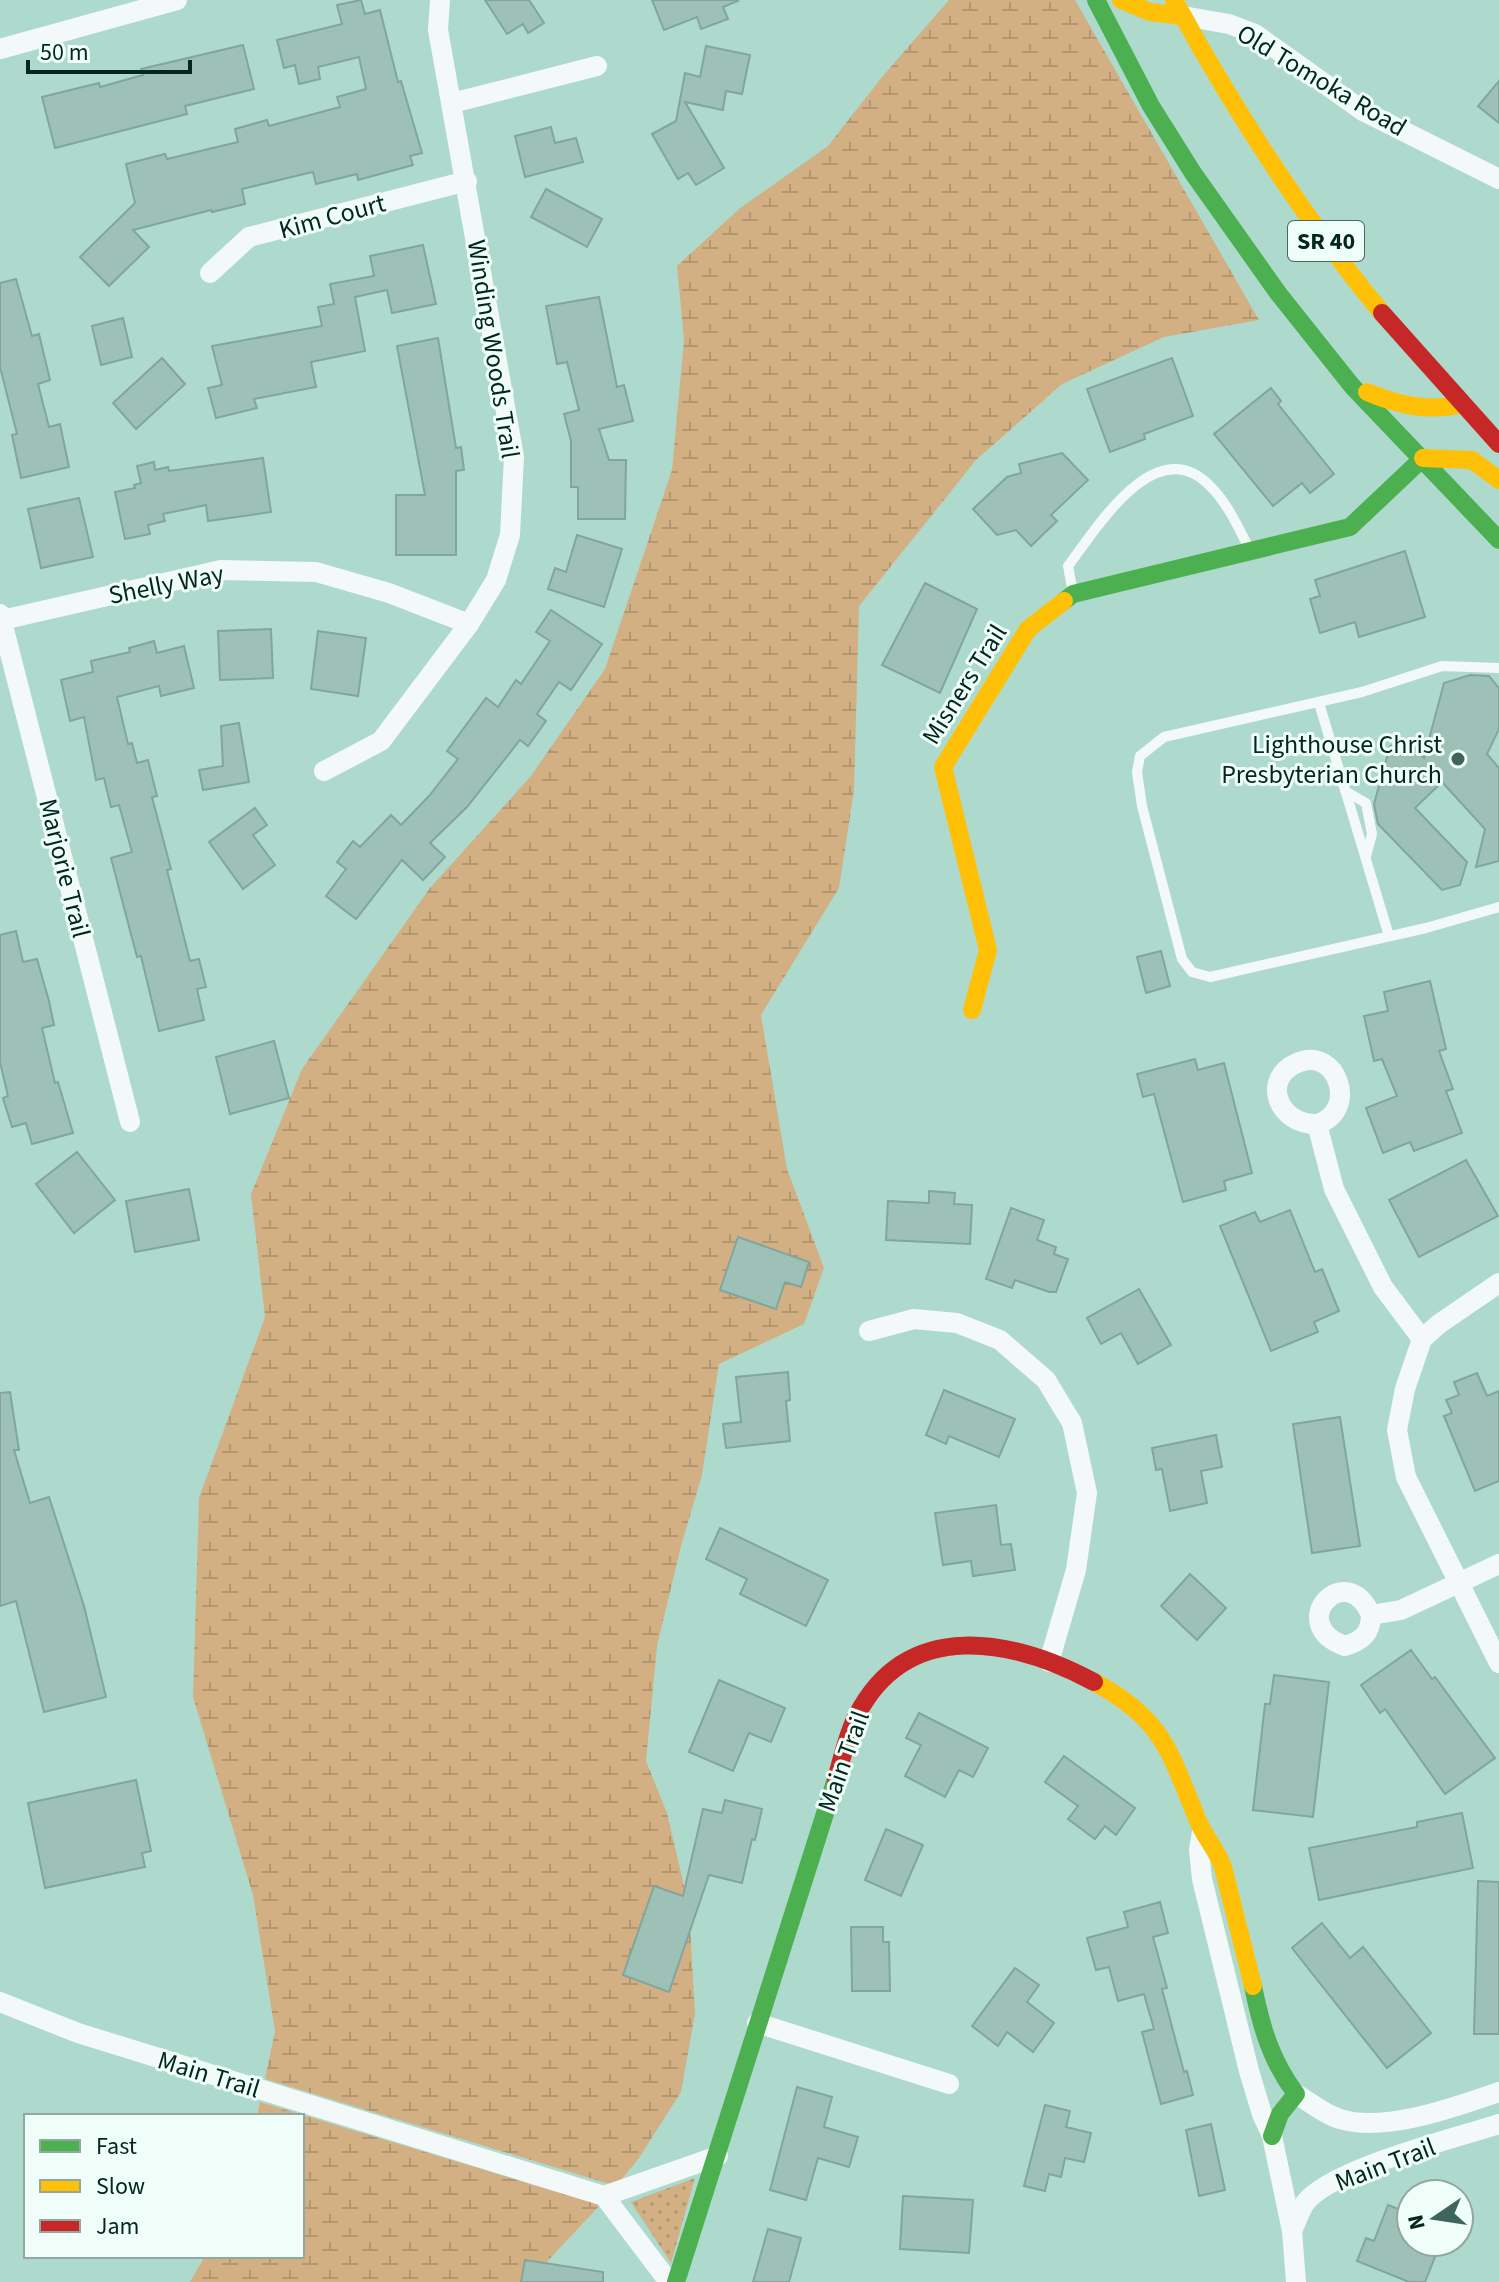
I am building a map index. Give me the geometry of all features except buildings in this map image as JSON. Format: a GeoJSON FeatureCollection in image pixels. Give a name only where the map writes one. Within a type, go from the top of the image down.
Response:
{"type":"FeatureCollection","features":[{"type":"Feature","properties":{"kind":"street"},"geometry":{"type":"LineString","coordinates":[[0,49],[177,0]]}},
{"type":"Feature","properties":{"kind":"street","name":"Winding Woods Trail"},"geometry":{"type":"LineString","coordinates":[[324,771],[381,741],[469,624],[496,580],[510,535],[514,457],[438,30],[440,0]]}},
{"type":"Feature","properties":{"kind":"street","name":"SR 40"},"geometry":{"type":"LineString","coordinates":[[1096,0],[1151,106],[1193,173],[1278,293],[1352,386],[1499,540]]}},
{"type":"Feature","properties":{"kind":"street"},"geometry":{"type":"LineString","coordinates":[[1121,0],[1150,12],[1179,8]]}},
{"type":"Feature","properties":{"kind":"street","name":"SR 40"},"geometry":{"type":"LineString","coordinates":[[1179,8],[1252,137],[1293,197],[1376,308],[1499,444]]}},
{"type":"Feature","properties":{"kind":"street","name":"Old Tomoka Road"},"geometry":{"type":"LineString","coordinates":[[1179,8],[1255,34],[1363,111],[1499,179]]}},
{"type":"Feature","properties":{"kind":"street"},"geometry":{"type":"LineString","coordinates":[[452,103],[597,66]]}},
{"type":"Feature","properties":{"kind":"street","name":"Kim Court"},"geometry":{"type":"LineString","coordinates":[[210,273],[249,237],[467,181]]}},
{"type":"Feature","properties":{"kind":"street"},"geometry":{"type":"LineString","coordinates":[[1352,386],[1407,409],[1432,410],[1461,405]]}},
{"type":"Feature","properties":{"kind":"street"},"geometry":{"type":"LineString","coordinates":[[1423,458],[1472,460],[1499,480]]}},
{"type":"Feature","properties":{"kind":"street","name":"Misners Trail"},"geometry":{"type":"LineString","coordinates":[[972,1010],[988,950],[943,767],[1028,629],[1073,594],[1350,527],[1423,458]]}},
{"type":"Feature","properties":{"kind":"street","name":"Shelly Way"},"geometry":{"type":"LineString","coordinates":[[1,617],[221,570],[316,572],[389,593],[469,624]]}},
{"type":"Feature","properties":{"kind":"street","name":"Marjorie Trail"},"geometry":{"type":"LineString","coordinates":[[1,617],[130,1122]]}},
{"type":"Feature","properties":{"kind":"street"},"geometry":{"type":"LineString","coordinates":[[1317,1124],[1334,1189],[1383,1287],[1422,1339]]}},
{"type":"Feature","properties":{"kind":"street"},"geometry":{"type":"LineString","coordinates":[[1499,1283],[1422,1339],[1405,1389],[1397,1430],[1406,1477],[1499,1663]]}},
{"type":"Feature","properties":{"kind":"street"},"geometry":{"type":"LineString","coordinates":[[869,1331],[914,1319],[957,1323],[1000,1340],[1046,1380],[1072,1423],[1087,1493],[1076,1570],[1049,1662]]}},
{"type":"Feature","properties":{"kind":"street"},"geometry":{"type":"LineString","coordinates":[[1371,1615],[1401,1610],[1499,1564]]}},
{"type":"Feature","properties":{"kind":"street","name":"Main Trail"},"geometry":{"type":"LineString","coordinates":[[676,2282],[855,1718],[867,1696],[882,1680],[927,1652],[951,1645],[992,1646],[1049,1662],[1097,1682],[1142,1713],[1156,1728],[1184,1779],[1202,1832],[1217,1851],[1243,1939],[1271,2056],[1281,2077],[1296,2094],[1336,2118],[1365,2125],[1413,2117],[1499,2092]]}},
{"type":"Feature","properties":{"kind":"street","name":"Main Trail"},"geometry":{"type":"LineString","coordinates":[[1202,1832],[1199,1850],[1202,1879],[1249,2071],[1272,2136],[1292,2231],[1296,2282]]}},
{"type":"Feature","properties":{"kind":"street","name":"Main Trail"},"geometry":{"type":"LineString","coordinates":[[0,2002],[78,2033],[604,2196]]}},
{"type":"Feature","properties":{"kind":"street"},"geometry":{"type":"LineString","coordinates":[[757,2023],[949,2084]]}},
{"type":"Feature","properties":{"kind":"street"},"geometry":{"type":"LineString","coordinates":[[1272,2136],[1280,2114],[1296,2094]]}},
{"type":"Feature","properties":{"kind":"street","name":"Main Trail"},"geometry":{"type":"LineString","coordinates":[[1292,2231],[1305,2203],[1320,2189],[1357,2169],[1499,2124]]}},
{"type":"Feature","properties":{"kind":"street"},"geometry":{"type":"LineString","coordinates":[[669,2282],[604,2196],[718,2156]]}},
{"type":"Feature","properties":{"kind":"lane"},"geometry":{"type":"LineString","coordinates":[[1073,594],[1068,566],[1121,497],[1149,476],[1167,469],[1189,471],[1211,486],[1251,551]]}},
{"type":"Feature","properties":{"kind":"lane"},"geometry":{"type":"LineString","coordinates":[[1499,668],[1442,666],[1319,703],[1164,737],[1140,756],[1137,772],[1142,806],[1171,925],[1182,959],[1192,972],[1210,977],[1499,907]]}},
{"type":"Feature","properties":{"kind":"lane"},"geometry":{"type":"LineString","coordinates":[[1319,703],[1389,936]]}},
{"type":"Feature","properties":{"kind":"lane"},"geometry":{"type":"LineString","coordinates":[[1345,791],[1366,803],[1372,834],[1366,858]]}},
{"type":"Feature","properties":{"kind":"green space"},"geometry":{"type":"Polygon","coordinates":[[[949,0],[1075,0],[1259,320],[1164,337],[1062,384],[976,460],[859,606],[854,790],[839,888],[761,1015],[787,1169],[824,1268],[804,1324],[719,1364],[702,1475],[657,1646],[646,1761],[667,1813],[689,1907],[695,2014],[681,2092],[639,2158],[616,2186],[265,2079],[275,2031],[253,1895],[193,1697],[199,1498],[265,1317],[251,1194],[302,1069],[430,888],[531,776],[605,669],[672,470],[684,340],[677,266],[739,209],[828,146],[882,77],[949,0]]]}},
{"type":"Feature","properties":{"kind":"green space"},"geometry":{"type":"Polygon","coordinates":[[[260,2102],[300,2114],[257,2114],[260,2102]]]}},
{"type":"Feature","properties":{"kind":"green space"},"geometry":{"type":"Polygon","coordinates":[[[304,2115],[600,2205],[528,2282],[190,2282],[204,2258],[304,2258],[304,2115]]]}},
{"type":"Feature","properties":{"kind":"green space"},"geometry":{"type":"Polygon","coordinates":[[[695,2178],[671,2263],[631,2202],[695,2178]]]}},
{"type":"Feature","properties":{"kind":"traffic: fast"},"geometry":{"type":"LineString","coordinates":[[1096,0],[1151,106],[1193,173],[1278,293],[1352,386],[1499,540]]}},
{"type":"Feature","properties":{"kind":"traffic: fast"},"geometry":{"type":"LineString","coordinates":[[1064,601],[1073,594],[1350,527],[1423,458]]}},
{"type":"Feature","properties":{"kind":"traffic: fast"},"geometry":{"type":"LineString","coordinates":[[676,2282],[836,1779]]}},
{"type":"Feature","properties":{"kind":"traffic: fast"},"geometry":{"type":"LineString","coordinates":[[1253,1986],[1268,2043],[1296,2094],[1280,2114],[1272,2136]]}},
{"type":"Feature","properties":{"kind":"traffic: slow"},"geometry":{"type":"LineString","coordinates":[[1121,0],[1150,12],[1183,16]]}},
{"type":"Feature","properties":{"kind":"traffic: slow"},"geometry":{"type":"LineString","coordinates":[[1174,0],[1220,82],[1270,161],[1382,313]]}},
{"type":"Feature","properties":{"kind":"traffic: slow"},"geometry":{"type":"LineString","coordinates":[[1367,392],[1413,406],[1461,405]]}},
{"type":"Feature","properties":{"kind":"traffic: slow"},"geometry":{"type":"LineString","coordinates":[[1423,458],[1472,460],[1499,480]]}},
{"type":"Feature","properties":{"kind":"traffic: slow"},"geometry":{"type":"LineString","coordinates":[[972,1010],[988,950],[943,767],[1028,629],[1064,601]]}},
{"type":"Feature","properties":{"kind":"traffic: slow"},"geometry":{"type":"LineString","coordinates":[[1094,1682],[1137,1710],[1163,1741],[1199,1823],[1223,1867],[1253,1986]]}},
{"type":"Feature","properties":{"kind":"traffic: jam"},"geometry":{"type":"LineString","coordinates":[[1382,313],[1499,444]]}},
{"type":"Feature","properties":{"kind":"traffic: jam"},"geometry":{"type":"LineString","coordinates":[[836,1779],[853,1722],[879,1684],[904,1662],[933,1650],[964,1646],[997,1648],[1030,1655],[1094,1682]]}},
{"type":"Feature","properties":{"kind":"place","name":"Lighthouse Christ Presbyterian Church"},"geometry":{"type":"Point","coordinates":[1458,759]}}]}
